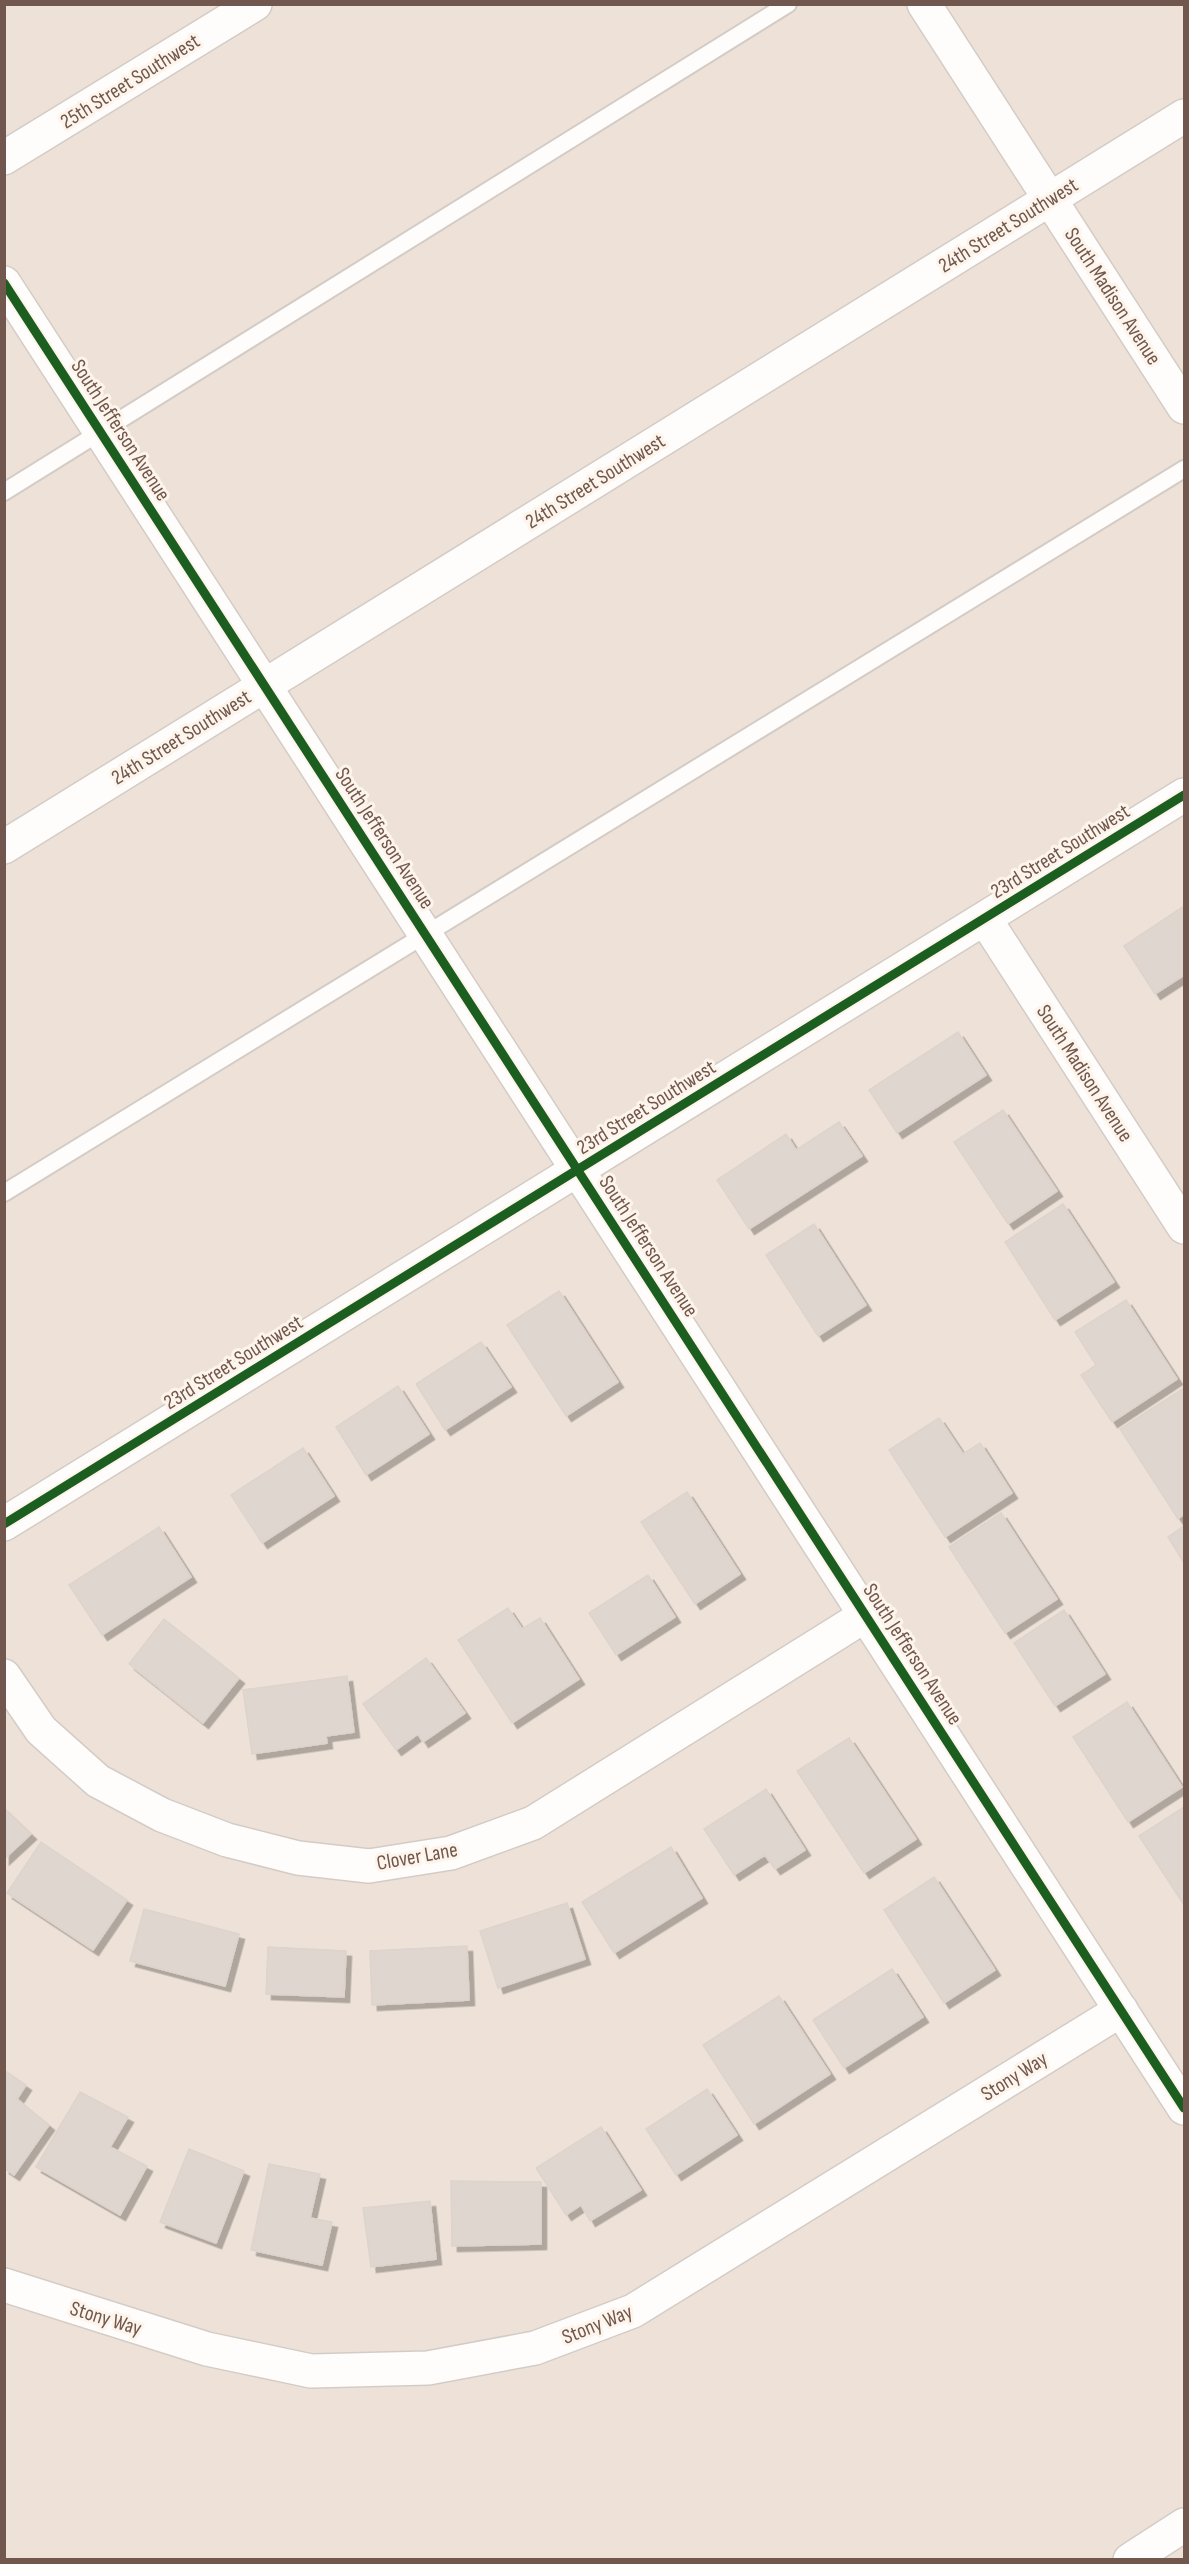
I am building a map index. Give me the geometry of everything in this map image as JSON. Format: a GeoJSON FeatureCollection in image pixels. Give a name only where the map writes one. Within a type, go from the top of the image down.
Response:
{"type":"FeatureCollection","features":[{"type":"Feature","properties":{"kind":"street","name":"25th Street Southwest"},"geometry":{"type":"LineString","coordinates":[[4,159],[255,4]]}},
{"type":"Feature","properties":{"kind":"street","name":"South Madison Avenue"},"geometry":{"type":"LineString","coordinates":[[924,4],[1185,407]]}},
{"type":"Feature","properties":{"kind":"street","name":"24th Street Southwest"},"geometry":{"type":"LineString","coordinates":[[4,847],[1185,116]]}},
{"type":"Feature","properties":{"kind":"street","name":"South Jefferson Avenue"},"geometry":{"type":"LineString","coordinates":[[4,283],[1185,2108]]}},
{"type":"Feature","properties":{"kind":"street","name":"23rd Street Southwest"},"geometry":{"type":"LineString","coordinates":[[4,1524],[1185,795]]}},
{"type":"Feature","properties":{"kind":"street","name":"South Madison Avenue"},"geometry":{"type":"LineString","coordinates":[[985,919],[1185,1227]]}},
{"type":"Feature","properties":{"kind":"street","name":"Clover Lane"},"geometry":{"type":"LineString","coordinates":[[4,1676],[41,1730],[98,1781],[153,1810],[227,1840],[298,1858],[369,1866],[452,1853],[533,1823],[866,1615]]}},
{"type":"Feature","properties":{"kind":"street","name":"Stony Way"},"geometry":{"type":"LineString","coordinates":[[4,2285],[207,2349],[311,2371],[428,2368],[535,2348],[633,2312],[1121,2010]]}},
{"type":"Feature","properties":{"kind":"street"},"geometry":{"type":"LineString","coordinates":[[1130,2559],[1185,2525]]}},
{"type":"Feature","properties":{"kind":"lane"},"geometry":{"type":"LineString","coordinates":[[4,492],[788,4]]}},
{"type":"Feature","properties":{"kind":"lane"},"geometry":{"type":"LineString","coordinates":[[4,1193],[1185,469]]}},
{"type":"Feature","properties":{"kind":"shaded area"},"geometry":{"type":"Polygon","coordinates":[[[5,5],[1184,5],[1184,2559],[5,2559],[5,5]]]}},
{"type":"Feature","properties":{"kind":"building"},"geometry":{"type":"Polygon","coordinates":[[[1184,906],[1184,975],[1155,994],[1124,946],[1184,906]]]}},
{"type":"Feature","properties":{"kind":"building"},"geometry":{"type":"Polygon","coordinates":[[[958,1032],[986,1075],[897,1133],[869,1090],[958,1032]]]}},
{"type":"Feature","properties":{"kind":"building"},"geometry":{"type":"Polygon","coordinates":[[[1003,1110],[1057,1191],[1008,1224],[954,1142],[1003,1110]]]}},
{"type":"Feature","properties":{"kind":"building"},"geometry":{"type":"Polygon","coordinates":[[[839,1122],[862,1156],[749,1229],[717,1180],[786,1134],[796,1150],[839,1122]]]}},
{"type":"Feature","properties":{"kind":"building"},"geometry":{"type":"Polygon","coordinates":[[[1063,1204],[1114,1282],[1055,1320],[1005,1242],[1063,1204]]]}},
{"type":"Feature","properties":{"kind":"building"},"geometry":{"type":"Polygon","coordinates":[[[814,1224],[866,1305],[818,1336],[766,1255],[814,1224]]]}},
{"type":"Feature","properties":{"kind":"building"},"geometry":{"type":"Polygon","coordinates":[[[559,1291],[618,1382],[566,1416],[507,1325],[559,1291]]]}},
{"type":"Feature","properties":{"kind":"building"},"geometry":{"type":"Polygon","coordinates":[[[1126,1300],[1177,1379],[1112,1422],[1081,1375],[1096,1365],[1075,1332],[1126,1300]]]}},
{"type":"Feature","properties":{"kind":"building"},"geometry":{"type":"Polygon","coordinates":[[[481,1342],[511,1387],[445,1430],[416,1384],[481,1342]]]}},
{"type":"Feature","properties":{"kind":"building"},"geometry":{"type":"Polygon","coordinates":[[[398,1386],[429,1434],[366,1475],[336,1427],[398,1386]]]}},
{"type":"Feature","properties":{"kind":"building"},"geometry":{"type":"Polygon","coordinates":[[[1184,1388],[1184,1514],[1178,1519],[1120,1429],[1184,1388]]]}},
{"type":"Feature","properties":{"kind":"building"},"geometry":{"type":"Polygon","coordinates":[[[939,1418],[963,1454],[980,1443],[1012,1493],[945,1537],[889,1450],[939,1418]]]}},
{"type":"Feature","properties":{"kind":"building"},"geometry":{"type":"Polygon","coordinates":[[[303,1448],[334,1496],[262,1543],[231,1495],[303,1448]]]}},
{"type":"Feature","properties":{"kind":"building"},"geometry":{"type":"Polygon","coordinates":[[[687,1492],[740,1574],[695,1604],[641,1522],[687,1492]]]}},
{"type":"Feature","properties":{"kind":"building"},"geometry":{"type":"Polygon","coordinates":[[[1001,1513],[1057,1599],[1005,1633],[949,1547],[1001,1513]]]}},
{"type":"Feature","properties":{"kind":"building"},"geometry":{"type":"Polygon","coordinates":[[[1184,1526],[1184,1563],[1168,1537],[1184,1526]]]}},
{"type":"Feature","properties":{"kind":"building"},"geometry":{"type":"Polygon","coordinates":[[[159,1527],[191,1577],[102,1635],[69,1585],[159,1527]]]}},
{"type":"Feature","properties":{"kind":"building"},"geometry":{"type":"Polygon","coordinates":[[[648,1575],[675,1617],[616,1655],[589,1613],[648,1575]]]}},
{"type":"Feature","properties":{"kind":"building"},"geometry":{"type":"Polygon","coordinates":[[[508,1608],[522,1629],[540,1618],[579,1679],[512,1723],[458,1640],[508,1608]]]}},
{"type":"Feature","properties":{"kind":"building"},"geometry":{"type":"Polygon","coordinates":[[[1064,1610],[1105,1674],[1055,1706],[1014,1643],[1064,1610]]]}},
{"type":"Feature","properties":{"kind":"building"},"geometry":{"type":"Polygon","coordinates":[[[164,1619],[239,1678],[203,1723],[129,1664],[164,1619]]]}},
{"type":"Feature","properties":{"kind":"building"},"geometry":{"type":"Polygon","coordinates":[[[426,1658],[465,1713],[423,1742],[418,1734],[396,1750],[363,1704],[426,1658]]]}},
{"type":"Feature","properties":{"kind":"building"},"geometry":{"type":"Polygon","coordinates":[[[347,1676],[354,1732],[326,1736],[327,1743],[252,1754],[243,1690],[347,1676]]]}},
{"type":"Feature","properties":{"kind":"building"},"geometry":{"type":"Polygon","coordinates":[[[1127,1702],[1182,1787],[1128,1822],[1073,1737],[1127,1702]]]}},
{"type":"Feature","properties":{"kind":"building"},"geometry":{"type":"Polygon","coordinates":[[[849,1738],[916,1839],[864,1873],[797,1771],[849,1738]]]}},
{"type":"Feature","properties":{"kind":"building"},"geometry":{"type":"Polygon","coordinates":[[[766,1789],[805,1850],[775,1869],[765,1855],[734,1875],[704,1829],[766,1789]]]}},
{"type":"Feature","properties":{"kind":"building"},"geometry":{"type":"Polygon","coordinates":[[[1184,1807],[1184,1905],[1139,1836],[1184,1807]]]}},
{"type":"Feature","properties":{"kind":"building"},"geometry":{"type":"Polygon","coordinates":[[[4,1808],[31,1834],[4,1859],[4,1808]]]}},
{"type":"Feature","properties":{"kind":"building"},"geometry":{"type":"Polygon","coordinates":[[[41,1842],[127,1900],[93,1950],[7,1893],[41,1842]]]}},
{"type":"Feature","properties":{"kind":"building"},"geometry":{"type":"Polygon","coordinates":[[[671,1847],[702,1898],[614,1953],[582,1902],[671,1847]]]}},
{"type":"Feature","properties":{"kind":"building"},"geometry":{"type":"Polygon","coordinates":[[[934,1877],[995,1970],[944,2003],[884,1910],[934,1877]]]}},
{"type":"Feature","properties":{"kind":"building"},"geometry":{"type":"Polygon","coordinates":[[[567,1903],[585,1959],[498,1988],[480,1931],[567,1903]]]}},
{"type":"Feature","properties":{"kind":"building"},"geometry":{"type":"Polygon","coordinates":[[[144,1909],[239,1934],[225,1986],[130,1961],[144,1909]]]}},
{"type":"Feature","properties":{"kind":"building"},"geometry":{"type":"Polygon","coordinates":[[[467,1946],[469,2000],[372,2005],[370,1951],[467,1946]]]}},
{"type":"Feature","properties":{"kind":"building"},"geometry":{"type":"Polygon","coordinates":[[[268,1947],[346,1951],[344,1997],[266,1994],[268,1947]]]}},
{"type":"Feature","properties":{"kind":"building"},"geometry":{"type":"Polygon","coordinates":[[[892,1969],[923,2017],[844,2068],[813,2020],[892,1969]]]}},
{"type":"Feature","properties":{"kind":"building"},"geometry":{"type":"Polygon","coordinates":[[[779,1996],[830,2074],[754,2124],[703,2045],[779,1996]]]}},
{"type":"Feature","properties":{"kind":"building"},"geometry":{"type":"Polygon","coordinates":[[[4,2070],[26,2085],[17,2099],[49,2125],[14,2175],[4,2168],[4,2070]]]}},
{"type":"Feature","properties":{"kind":"building"},"geometry":{"type":"Polygon","coordinates":[[[707,2089],[737,2135],[676,2175],[646,2129],[707,2089]]]}},
{"type":"Feature","properties":{"kind":"building"},"geometry":{"type":"Polygon","coordinates":[[[80,2092],[128,2117],[110,2147],[147,2166],[120,2215],[36,2167],[80,2092]]]}},
{"type":"Feature","properties":{"kind":"building"},"geometry":{"type":"Polygon","coordinates":[[[601,2127],[641,2190],[590,2221],[581,2205],[566,2215],[536,2168],[601,2127]]]}},
{"type":"Feature","properties":{"kind":"building"},"geometry":{"type":"Polygon","coordinates":[[[189,2149],[244,2171],[216,2243],[160,2222],[189,2149]]]}},
{"type":"Feature","properties":{"kind":"building"},"geometry":{"type":"Polygon","coordinates":[[[269,2164],[320,2174],[310,2218],[332,2222],[322,2265],[251,2250],[269,2164]]]}},
{"type":"Feature","properties":{"kind":"building"},"geometry":{"type":"Polygon","coordinates":[[[451,2181],[541,2182],[541,2244],[452,2246],[451,2181]]]}},
{"type":"Feature","properties":{"kind":"building"},"geometry":{"type":"Polygon","coordinates":[[[430,2201],[436,2259],[371,2267],[363,2208],[430,2201]]]}},
{"type":"Feature","properties":{"kind":"cycle path"},"geometry":{"type":"LineString","coordinates":[[4,283],[1184,2108]]}},
{"type":"Feature","properties":{"kind":"cycle path"},"geometry":{"type":"LineString","coordinates":[[4,1524],[1184,795]]}}]}
